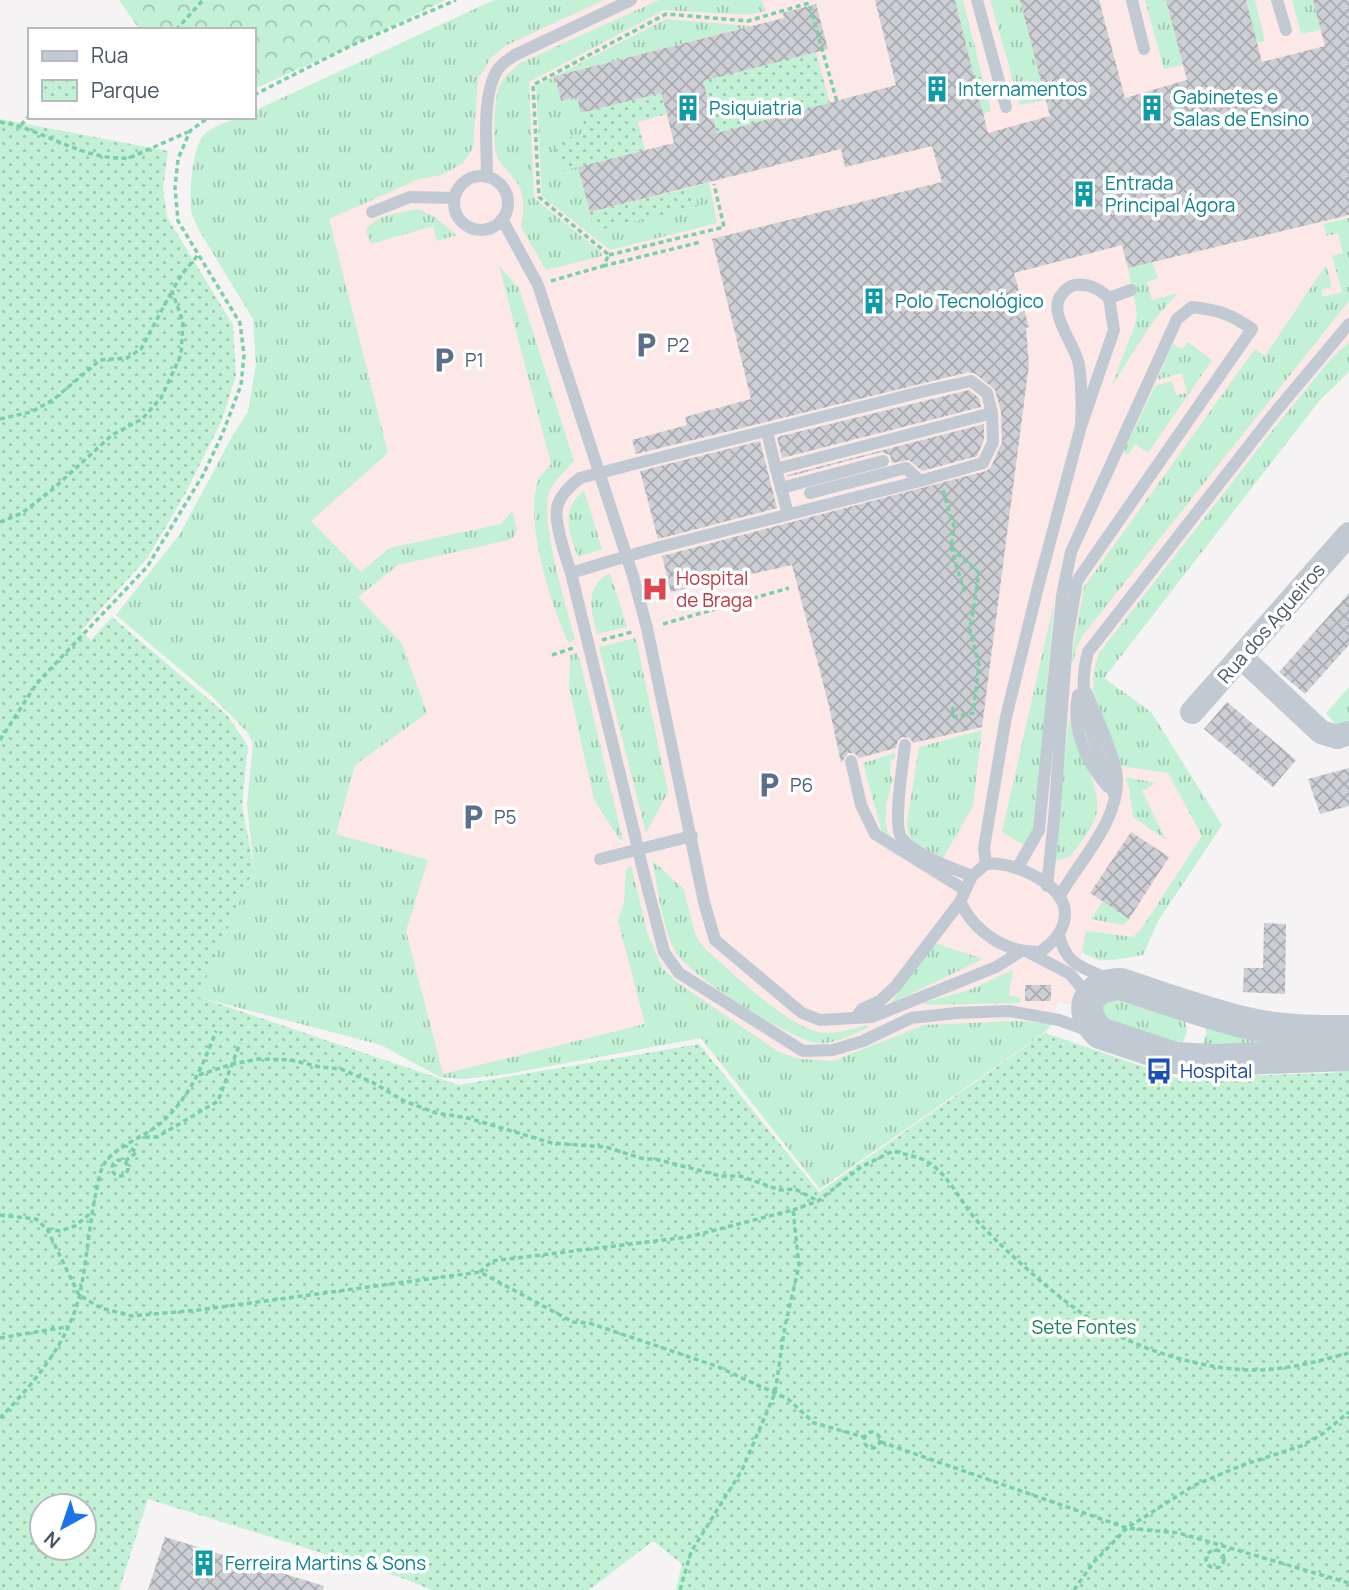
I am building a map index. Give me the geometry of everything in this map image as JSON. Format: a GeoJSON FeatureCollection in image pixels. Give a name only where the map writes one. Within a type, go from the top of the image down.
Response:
{"type":"FeatureCollection","features":[{"type":"Feature","properties":{"kind":"street","name":"Rua dos Agueiros"},"geometry":{"type":"LineString","coordinates":[[1192,712],[1349,534]]}},
{"type":"Feature","properties":{"kind":"street"},"geometry":{"type":"LineString","coordinates":[[1241,657],[1321,732],[1337,737],[1349,733]]}},
{"type":"Feature","properties":{"kind":"street"},"geometry":{"type":"LineString","coordinates":[[1349,1031],[1294,1030],[1254,1025],[1121,984],[1107,984],[1089,1000],[1088,1016],[1100,1033],[1175,1058],[1213,1060],[1349,1055]]}},
{"type":"Feature","properties":{"kind":"street"},"geometry":{"type":"LineString","coordinates":[[1175,1058],[1187,1053],[1198,1037],[1199,1017],[1194,1008]]}},
{"type":"Feature","properties":{"kind":"lane"},"geometry":{"type":"LineString","coordinates":[[487,177],[490,86],[499,67],[515,55],[631,0]]}},
{"type":"Feature","properties":{"kind":"lane"},"geometry":{"type":"LineString","coordinates":[[977,0],[1006,107]]}},
{"type":"Feature","properties":{"kind":"lane"},"geometry":{"type":"LineString","coordinates":[[1132,0],[1144,49]]}},
{"type":"Feature","properties":{"kind":"lane"},"geometry":{"type":"LineString","coordinates":[[1277,0],[1286,30]]}},
{"type":"Feature","properties":{"kind":"lane"},"geometry":{"type":"LineString","coordinates":[[474,177],[487,177],[498,183],[507,196],[507,208],[495,226],[485,230],[468,227],[456,215],[454,198],[457,190],[474,177]]}},
{"type":"Feature","properties":{"kind":"lane"},"geometry":{"type":"LineString","coordinates":[[372,212],[410,197],[454,198]]}},
{"type":"Feature","properties":{"kind":"lane"},"geometry":{"type":"LineString","coordinates":[[502,219],[538,285],[590,438],[647,628],[715,940],[802,1013],[820,1020],[872,1017],[996,967],[1024,952],[1040,952],[1059,935]]}},
{"type":"Feature","properties":{"kind":"lane"},"geometry":{"type":"LineString","coordinates":[[986,864],[984,848],[1006,717],[1081,426],[1114,330],[1110,298],[1085,284],[1070,285],[1059,297],[1056,311],[1079,361],[1081,426]]}},
{"type":"Feature","properties":{"kind":"lane"},"geometry":{"type":"LineString","coordinates":[[1110,298],[1131,290]]}},
{"type":"Feature","properties":{"kind":"lane"},"geometry":{"type":"LineString","coordinates":[[1018,867],[1039,830],[1062,596],[1071,552],[1177,319],[1192,307],[1213,309],[1233,316],[1252,329],[1077,581],[1067,640],[1047,886]]}},
{"type":"Feature","properties":{"kind":"lane"},"geometry":{"type":"LineString","coordinates":[[1059,897],[1112,811],[1118,777],[1083,686],[1088,652],[1272,416],[1349,324]]}},
{"type":"Feature","properties":{"kind":"lane"},"geometry":{"type":"LineString","coordinates":[[571,573],[660,547],[982,463],[993,442],[992,414],[987,393],[971,381],[580,478],[568,488],[557,508],[561,543],[571,573],[664,952],[679,973],[803,1051],[833,1050],[863,1041],[911,1018],[956,1013],[1009,1011],[1059,1020],[1100,1033]]}},
{"type":"Feature","properties":{"kind":"lane"},"geometry":{"type":"LineString","coordinates":[[776,469],[992,414]]}},
{"type":"Feature","properties":{"kind":"lane"},"geometry":{"type":"LineString","coordinates":[[767,432],[788,514]]}},
{"type":"Feature","properties":{"kind":"lane"},"geometry":{"type":"LineString","coordinates":[[781,488],[883,461]]}},
{"type":"Feature","properties":{"kind":"lane"},"geometry":{"type":"LineString","coordinates":[[810,493],[906,468],[920,481]]}},
{"type":"Feature","properties":{"kind":"lane"},"geometry":{"type":"LineString","coordinates":[[1083,686],[1077,696],[1075,711],[1079,735],[1094,771],[1114,794]]}},
{"type":"Feature","properties":{"kind":"lane"},"geometry":{"type":"LineString","coordinates":[[905,745],[897,822],[901,836],[916,850],[972,876]]}},
{"type":"Feature","properties":{"kind":"lane"},"geometry":{"type":"LineString","coordinates":[[851,761],[861,805],[875,834],[962,896],[967,916],[990,938],[1070,974],[1089,1000],[1059,1020]]}},
{"type":"Feature","properties":{"kind":"lane"},"geometry":{"type":"LineString","coordinates":[[600,859],[692,836]]}},
{"type":"Feature","properties":{"kind":"lane"},"geometry":{"type":"LineString","coordinates":[[856,1017],[862,1009],[880,1001],[896,986],[962,896],[972,876],[986,864],[1006,863],[1018,867],[1047,886],[1059,897],[1064,907],[1059,935],[1062,951],[1073,962],[1121,984]]}},
{"type":"Feature","properties":{"kind":"path"},"geometry":{"type":"LineString","coordinates":[[178,28],[203,0]]}},
{"type":"Feature","properties":{"kind":"path"},"geometry":{"type":"LineString","coordinates":[[256,94],[352,45],[456,0]]}},
{"type":"Feature","properties":{"kind":"path"},"geometry":{"type":"LineString","coordinates":[[609,255],[539,197],[533,85],[666,14],[748,21],[809,3],[837,102]]}},
{"type":"Feature","properties":{"kind":"path"},"geometry":{"type":"LineString","coordinates":[[21,125],[28,117]]}},
{"type":"Feature","properties":{"kind":"path"},"geometry":{"type":"LineString","coordinates":[[0,122],[21,125],[65,146],[119,159],[129,158],[176,139],[206,119]]}},
{"type":"Feature","properties":{"kind":"path"},"geometry":{"type":"LineString","coordinates":[[0,740],[37,683],[147,567],[203,475],[241,385],[244,355],[240,323],[178,221],[175,188],[178,159],[190,131]]}},
{"type":"Feature","properties":{"kind":"path"},"geometry":{"type":"LineString","coordinates":[[603,266],[609,255],[723,227],[713,184]]}},
{"type":"Feature","properties":{"kind":"path"},"geometry":{"type":"LineString","coordinates":[[538,285],[701,242]]}},
{"type":"Feature","properties":{"kind":"path"},"geometry":{"type":"LineString","coordinates":[[0,419],[31,412],[53,400],[100,360],[127,358],[141,349],[172,291],[198,255]]}},
{"type":"Feature","properties":{"kind":"path"},"geometry":{"type":"LineString","coordinates":[[0,522],[22,513],[53,489],[112,435],[142,419],[161,398],[181,355],[183,321],[172,291]]}},
{"type":"Feature","properties":{"kind":"path"},"geometry":{"type":"LineString","coordinates":[[941,475],[954,527],[951,547],[964,592]]}},
{"type":"Feature","properties":{"kind":"path"},"geometry":{"type":"LineString","coordinates":[[951,547],[979,573],[970,630],[979,665],[973,713],[954,717],[952,705]]}},
{"type":"Feature","properties":{"kind":"path"},"geometry":{"type":"LineString","coordinates":[[600,641],[789,588]]}},
{"type":"Feature","properties":{"kind":"path"},"geometry":{"type":"LineString","coordinates":[[552,655],[577,647]]}},
{"type":"Feature","properties":{"kind":"path"},"geometry":{"type":"LineString","coordinates":[[0,1418],[27,1390],[52,1356],[66,1327],[79,1295],[92,1212],[103,1166],[126,1146],[163,1121],[181,1102],[199,1075],[216,1031]]}},
{"type":"Feature","properties":{"kind":"path"},"geometry":{"type":"LineString","coordinates":[[143,1137],[158,1137],[218,1101],[240,1043]]}},
{"type":"Feature","properties":{"kind":"path"},"geometry":{"type":"LineString","coordinates":[[199,1075],[232,1064],[259,1059],[291,1060],[320,1068],[341,1069],[372,1082],[402,1100],[436,1112],[468,1118],[552,1143],[606,1147],[644,1159],[655,1159],[721,1176],[740,1176],[780,1190],[794,1189],[818,1201]]}},
{"type":"Feature","properties":{"kind":"path"},"geometry":{"type":"LineString","coordinates":[[125,1161],[127,1172],[121,1176],[116,1175],[112,1166],[137,1152],[126,1146]]}},
{"type":"Feature","properties":{"kind":"path"},"geometry":{"type":"LineString","coordinates":[[0,1215],[36,1219],[47,1228],[79,1295],[102,1308],[132,1316],[198,1310],[480,1272],[492,1261],[688,1237],[818,1201],[861,1167],[893,1151],[925,1160],[939,1172],[978,1222],[1026,1267],[1092,1319],[1120,1337],[1156,1351],[1231,1369],[1291,1367],[1349,1353]]}},
{"type":"Feature","properties":{"kind":"path"},"geometry":{"type":"LineString","coordinates":[[680,1590],[691,1552],[742,1470],[775,1393],[785,1326],[799,1266],[793,1210]]}},
{"type":"Feature","properties":{"kind":"path"},"geometry":{"type":"LineString","coordinates":[[47,1228],[60,1231],[75,1226],[92,1212]]}},
{"type":"Feature","properties":{"kind":"path"},"geometry":{"type":"LineString","coordinates":[[480,1272],[573,1322],[589,1323],[716,1366],[788,1399],[814,1423],[864,1437]]}},
{"type":"Feature","properties":{"kind":"path"},"geometry":{"type":"LineString","coordinates":[[0,1338],[66,1327]]}},
{"type":"Feature","properties":{"kind":"path"},"geometry":{"type":"LineString","coordinates":[[1074,1590],[1093,1563],[1127,1528],[1193,1486],[1240,1466],[1301,1446],[1321,1435],[1349,1412]]}},
{"type":"Feature","properties":{"kind":"path"},"geometry":{"type":"LineString","coordinates":[[864,1437],[874,1431],[880,1434],[881,1442]]}},
{"type":"Feature","properties":{"kind":"path"},"geometry":{"type":"LineString","coordinates":[[864,1437],[870,1448],[881,1442]]}},
{"type":"Feature","properties":{"kind":"path"},"geometry":{"type":"LineString","coordinates":[[881,1442],[1127,1528],[1179,1533],[1349,1583]]}},
{"type":"Feature","properties":{"kind":"path"},"geometry":{"type":"LineString","coordinates":[[1210,1551],[1221,1552],[1224,1561],[1218,1567],[1209,1565],[1205,1560],[1210,1551]]}},
{"type":"Feature","properties":{"kind":"shaded area","name":"Hospital de Braga"},"geometry":{"type":"Polygon","coordinates":[[[494,0],[1349,0],[1349,372],[1320,400],[1104,678],[1151,712],[1222,825],[1158,921],[1143,955],[1099,961],[1082,952],[1072,981],[1077,988],[1075,1000],[1071,1004],[1058,1002],[1052,1024],[1045,1033],[820,1189],[701,1038],[507,1074],[464,1079],[440,1077],[381,1045],[198,997],[254,868],[247,805],[253,744],[248,733],[214,698],[116,615],[180,534],[248,412],[256,364],[253,319],[199,230],[192,215],[191,198],[195,155],[205,133],[236,119],[256,119],[256,110],[494,0]]]}},
{"type":"Feature","properties":{"kind":"green space"},"geometry":{"type":"Polygon","coordinates":[[[119,0],[446,0],[256,88],[256,28],[139,28],[119,0]]]}},
{"type":"Feature","properties":{"kind":"green space"},"geometry":{"type":"Polygon","coordinates":[[[494,0],[604,0],[507,45],[491,58],[478,79],[473,148],[463,163],[442,175],[419,179],[329,219],[388,453],[311,521],[361,572],[389,548],[501,524],[512,511],[517,530],[512,539],[398,565],[358,597],[402,644],[427,713],[355,765],[336,834],[428,860],[406,931],[443,1074],[645,1024],[618,921],[624,903],[626,870],[631,866],[648,935],[663,969],[678,983],[779,1052],[800,1059],[833,1061],[924,1025],[1020,1021],[1052,1024],[1044,1033],[820,1189],[701,1038],[507,1074],[464,1079],[440,1077],[381,1045],[198,997],[254,868],[247,805],[253,744],[248,733],[214,698],[116,615],[180,534],[248,412],[256,364],[253,319],[192,215],[191,186],[196,150],[204,135],[220,124],[239,119],[256,119],[256,110],[494,0]]]}},
{"type":"Feature","properties":{"kind":"green space"},"geometry":{"type":"Polygon","coordinates":[[[659,0],[762,0],[765,11],[747,15],[664,10],[529,82],[534,198],[601,252],[602,256],[546,270],[521,227],[522,194],[496,153],[494,120],[499,87],[520,63],[659,0]]]}},
{"type":"Feature","properties":{"kind":"green space"},"geometry":{"type":"Polygon","coordinates":[[[955,0],[963,0],[991,111],[983,114],[955,0]]]}},
{"type":"Feature","properties":{"kind":"green space"},"geometry":{"type":"Polygon","coordinates":[[[990,0],[1020,0],[1046,100],[1020,105],[990,0]]]}},
{"type":"Feature","properties":{"kind":"green space"},"geometry":{"type":"Polygon","coordinates":[[[1145,0],[1166,0],[1183,65],[1164,69],[1145,0]]]}},
{"type":"Feature","properties":{"kind":"green space"},"geometry":{"type":"Polygon","coordinates":[[[1246,0],[1255,0],[1265,41],[1257,43],[1246,0]]]}},
{"type":"Feature","properties":{"kind":"green space"},"geometry":{"type":"Polygon","coordinates":[[[1292,0],[1313,0],[1321,30],[1301,34],[1292,0]]]}},
{"type":"Feature","properties":{"kind":"green space"},"geometry":{"type":"Polygon","coordinates":[[[666,19],[751,26],[556,76],[666,19]]]}},
{"type":"Feature","properties":{"kind":"green space"},"geometry":{"type":"Polygon","coordinates":[[[816,52],[830,104],[717,133],[703,81],[816,52]]]}},
{"type":"Feature","properties":{"kind":"green space"},"geometry":{"type":"Polygon","coordinates":[[[555,76],[561,101],[577,97],[587,133],[555,141],[578,167],[595,231],[697,206],[693,187],[709,182],[717,223],[610,250],[542,196],[536,86],[555,76]]]}},
{"type":"Feature","properties":{"kind":"green space"},"geometry":{"type":"Polygon","coordinates":[[[661,93],[667,114],[638,122],[645,150],[562,171],[554,141],[586,133],[581,113],[661,93]]]}},
{"type":"Feature","properties":{"kind":"green space","name":"Sete Fontes"},"geometry":{"type":"Polygon","coordinates":[[[0,119],[168,151],[163,188],[167,217],[233,325],[236,375],[222,420],[185,494],[148,557],[81,631],[91,640],[112,617],[227,715],[248,746],[242,805],[254,868],[198,997],[459,1085],[699,1044],[819,1192],[1045,1033],[1177,1078],[1331,1073],[1349,1070],[1349,1590],[676,1590],[682,1564],[653,1541],[589,1590],[432,1590],[405,1579],[148,1499],[119,1590],[0,1590],[0,119]]]}},
{"type":"Feature","properties":{"kind":"green space"},"geometry":{"type":"Polygon","coordinates":[[[693,187],[698,206],[595,231],[590,212],[693,187]]]}},
{"type":"Feature","properties":{"kind":"green space"},"geometry":{"type":"Polygon","coordinates":[[[418,209],[433,216],[457,235],[437,241],[433,226],[371,244],[366,230],[376,221],[389,215],[418,209]]]}},
{"type":"Feature","properties":{"kind":"green space"},"geometry":{"type":"Polygon","coordinates":[[[1349,218],[1349,301],[1083,635],[1074,661],[1071,661],[1084,587],[1255,349],[1265,356],[1326,265],[1332,287],[1321,290],[1323,297],[1342,292],[1332,256],[1343,253],[1338,233],[1327,236],[1323,224],[1349,218]]]}},
{"type":"Feature","properties":{"kind":"green space"},"geometry":{"type":"Polygon","coordinates":[[[1152,262],[1158,278],[1147,282],[1152,300],[1178,293],[1154,320],[1111,387],[1137,313],[1128,268],[1152,262]]]}},
{"type":"Feature","properties":{"kind":"green space"},"geometry":{"type":"Polygon","coordinates":[[[499,266],[519,288],[574,461],[552,486],[547,503],[555,563],[575,640],[568,642],[547,585],[534,518],[538,481],[551,464],[499,266]]]}},
{"type":"Feature","properties":{"kind":"green space"},"geometry":{"type":"Polygon","coordinates":[[[1188,342],[1212,360],[1148,453],[1135,444],[1128,455],[1123,452],[1155,386],[1172,381],[1176,395],[1187,393],[1182,373],[1157,380],[1173,344],[1182,349],[1188,342]]]}},
{"type":"Feature","properties":{"kind":"green space"},"geometry":{"type":"Polygon","coordinates":[[[1349,342],[1349,372],[1320,400],[1104,678],[1151,712],[1222,825],[1158,921],[1143,955],[1111,960],[1096,959],[1082,952],[1086,931],[1133,937],[1142,928],[1202,836],[1168,773],[1121,766],[1093,691],[1094,670],[1099,653],[1280,421],[1330,360],[1349,342]]]}},
{"type":"Feature","properties":{"kind":"green space"},"geometry":{"type":"Polygon","coordinates":[[[584,490],[602,549],[578,557],[568,521],[576,498],[584,490]]]}},
{"type":"Feature","properties":{"kind":"green space"},"geometry":{"type":"Polygon","coordinates":[[[610,573],[627,627],[597,634],[592,608],[593,592],[602,578],[610,573]]]}},
{"type":"Feature","properties":{"kind":"green space"},"geometry":{"type":"Polygon","coordinates":[[[1054,602],[1035,825],[1025,846],[1002,832],[1054,602]]]}},
{"type":"Feature","properties":{"kind":"green space"},"geometry":{"type":"Polygon","coordinates":[[[636,638],[668,792],[646,833],[599,647],[636,638]]]}},
{"type":"Feature","properties":{"kind":"green space"},"geometry":{"type":"Polygon","coordinates":[[[578,653],[623,840],[620,840],[594,800],[569,687],[570,655],[578,653]]]}},
{"type":"Feature","properties":{"kind":"green space"},"geometry":{"type":"Polygon","coordinates":[[[1349,687],[1349,722],[1336,725],[1326,713],[1349,687]]]}},
{"type":"Feature","properties":{"kind":"green space"},"geometry":{"type":"Polygon","coordinates":[[[1069,718],[1094,784],[1097,810],[1092,826],[1070,857],[1054,861],[1069,718]]]}},
{"type":"Feature","properties":{"kind":"green space"},"geometry":{"type":"Polygon","coordinates":[[[982,730],[973,806],[943,858],[918,846],[908,831],[919,747],[982,730]]]}},
{"type":"Feature","properties":{"kind":"green space"},"geometry":{"type":"Polygon","coordinates":[[[895,753],[895,758],[891,761],[890,775],[893,780],[885,811],[887,827],[893,841],[883,836],[863,763],[895,753]]]}},
{"type":"Feature","properties":{"kind":"green space"},"geometry":{"type":"Polygon","coordinates":[[[1125,777],[1156,783],[1142,791],[1166,840],[1133,817],[1125,777]]]}},
{"type":"Feature","properties":{"kind":"green space"},"geometry":{"type":"Polygon","coordinates":[[[652,860],[684,890],[696,937],[705,949],[776,1009],[791,1020],[819,1032],[837,1032],[867,1025],[869,1027],[837,1041],[817,1043],[785,1031],[742,1006],[701,977],[677,954],[672,943],[664,921],[652,860]]]}},
{"type":"Feature","properties":{"kind":"green space"},"geometry":{"type":"Polygon","coordinates":[[[1103,901],[1129,919],[1124,925],[1091,919],[1103,901]]]}},
{"type":"Feature","properties":{"kind":"green space"},"geometry":{"type":"Polygon","coordinates":[[[935,943],[983,959],[890,1004],[935,943]]]}},
{"type":"Feature","properties":{"kind":"green space"},"geometry":{"type":"Polygon","coordinates":[[[1013,970],[1009,996],[1020,997],[1020,1003],[922,1003],[969,990],[1013,970]]]}},
{"type":"Feature","properties":{"kind":"green space"},"geometry":{"type":"Polygon","coordinates":[[[1114,996],[1184,1020],[1187,1032],[1185,1038],[1181,1044],[1107,1025],[1102,1006],[1114,996]]]}},
{"type":"Feature","properties":{"kind":"green space"},"geometry":{"type":"Polygon","coordinates":[[[1206,1023],[1297,1041],[1201,1050],[1206,1023]]]}},
{"type":"Feature","properties":{"kind":"building"},"geometry":{"type":"Polygon","coordinates":[[[875,0],[955,0],[988,133],[1050,116],[1020,0],[1099,0],[1125,98],[1187,80],[1166,0],[1246,0],[1262,62],[1325,46],[1313,0],[1349,0],[1349,215],[1128,268],[1122,245],[1014,273],[1029,327],[1026,328],[1029,364],[982,727],[913,743],[910,738],[902,737],[896,748],[859,758],[854,753],[848,753],[841,763],[792,565],[671,592],[662,556],[986,471],[991,467],[1002,442],[1001,412],[995,390],[976,374],[969,372],[636,454],[632,440],[687,425],[685,417],[751,399],[712,239],[942,182],[932,146],[845,167],[841,149],[590,212],[578,167],[674,143],[667,114],[661,93],[581,113],[577,97],[561,101],[555,76],[784,18],[783,13],[816,4],[828,49],[703,81],[717,133],[896,85],[875,0]]]}},
{"type":"Feature","properties":{"kind":"building"},"geometry":{"type":"Polygon","coordinates":[[[969,390],[979,398],[981,407],[782,458],[777,437],[969,390]]]}},
{"type":"Feature","properties":{"kind":"building"},"geometry":{"type":"Polygon","coordinates":[[[984,424],[984,440],[977,456],[922,471],[909,460],[892,463],[890,455],[881,452],[787,477],[787,475],[984,424]]]}},
{"type":"Feature","properties":{"kind":"building"},"geometry":{"type":"Polygon","coordinates":[[[760,441],[777,508],[658,539],[640,471],[760,441]]]}},
{"type":"Feature","properties":{"kind":"building"},"geometry":{"type":"Polygon","coordinates":[[[1349,593],[1349,645],[1305,694],[1279,672],[1349,593]]]}},
{"type":"Feature","properties":{"kind":"building"},"geometry":{"type":"Polygon","coordinates":[[[1227,702],[1296,760],[1273,787],[1204,729],[1227,702]]]}},
{"type":"Feature","properties":{"kind":"building"},"geometry":{"type":"Polygon","coordinates":[[[1349,768],[1349,806],[1320,814],[1308,779],[1349,768]]]}},
{"type":"Feature","properties":{"kind":"building"},"geometry":{"type":"Polygon","coordinates":[[[1131,832],[1169,857],[1129,919],[1090,893],[1131,832]]]}},
{"type":"Feature","properties":{"kind":"building"},"geometry":{"type":"Polygon","coordinates":[[[1264,923],[1286,924],[1285,994],[1243,992],[1244,968],[1263,968],[1264,923]]]}},
{"type":"Feature","properties":{"kind":"building"},"geometry":{"type":"Polygon","coordinates":[[[1025,985],[1051,985],[1051,1001],[1025,1001],[1025,985]]]}},
{"type":"Feature","properties":{"kind":"building","name":"Ferreira Martins & Sons"},"geometry":{"type":"Polygon","coordinates":[[[165,1537],[324,1586],[323,1590],[148,1590],[165,1537]]]}},
{"type":"Feature","properties":{"kind":"place","name":"Internamentos"},"geometry":{"type":"Point","coordinates":[937,89]}},
{"type":"Feature","properties":{"kind":"place","name":"Psiquiatria"},"geometry":{"type":"Point","coordinates":[688,108]}},
{"type":"Feature","properties":{"kind":"place","name":"Gabinetes e Salas de Ensino"},"geometry":{"type":"Point","coordinates":[1152,108]}},
{"type":"Feature","properties":{"kind":"place","name":"Entrada Principal Ágora"},"geometry":{"type":"Point","coordinates":[1084,194]}},
{"type":"Feature","properties":{"kind":"place","name":"Polo Tecnológico"},"geometry":{"type":"Point","coordinates":[874,301]}},
{"type":"Feature","properties":{"kind":"place","name":"P2"},"geometry":{"type":"Point","coordinates":[646,345]}},
{"type":"Feature","properties":{"kind":"place","name":"P1"},"geometry":{"type":"Point","coordinates":[444,360]}},
{"type":"Feature","properties":{"kind":"place","name":"Hospital de Braga"},"geometry":{"type":"Point","coordinates":[655,589]}},
{"type":"Feature","properties":{"kind":"place","name":"P6"},"geometry":{"type":"Point","coordinates":[769,785]}},
{"type":"Feature","properties":{"kind":"place","name":"P5"},"geometry":{"type":"Point","coordinates":[473,817]}},
{"type":"Feature","properties":{"kind":"place","name":"Hospital"},"geometry":{"type":"Point","coordinates":[1159,1071]}},
{"type":"Feature","properties":{"kind":"place","name":"Ferreira Martins & Sons"},"geometry":{"type":"Point","coordinates":[204,1563]}}]}
